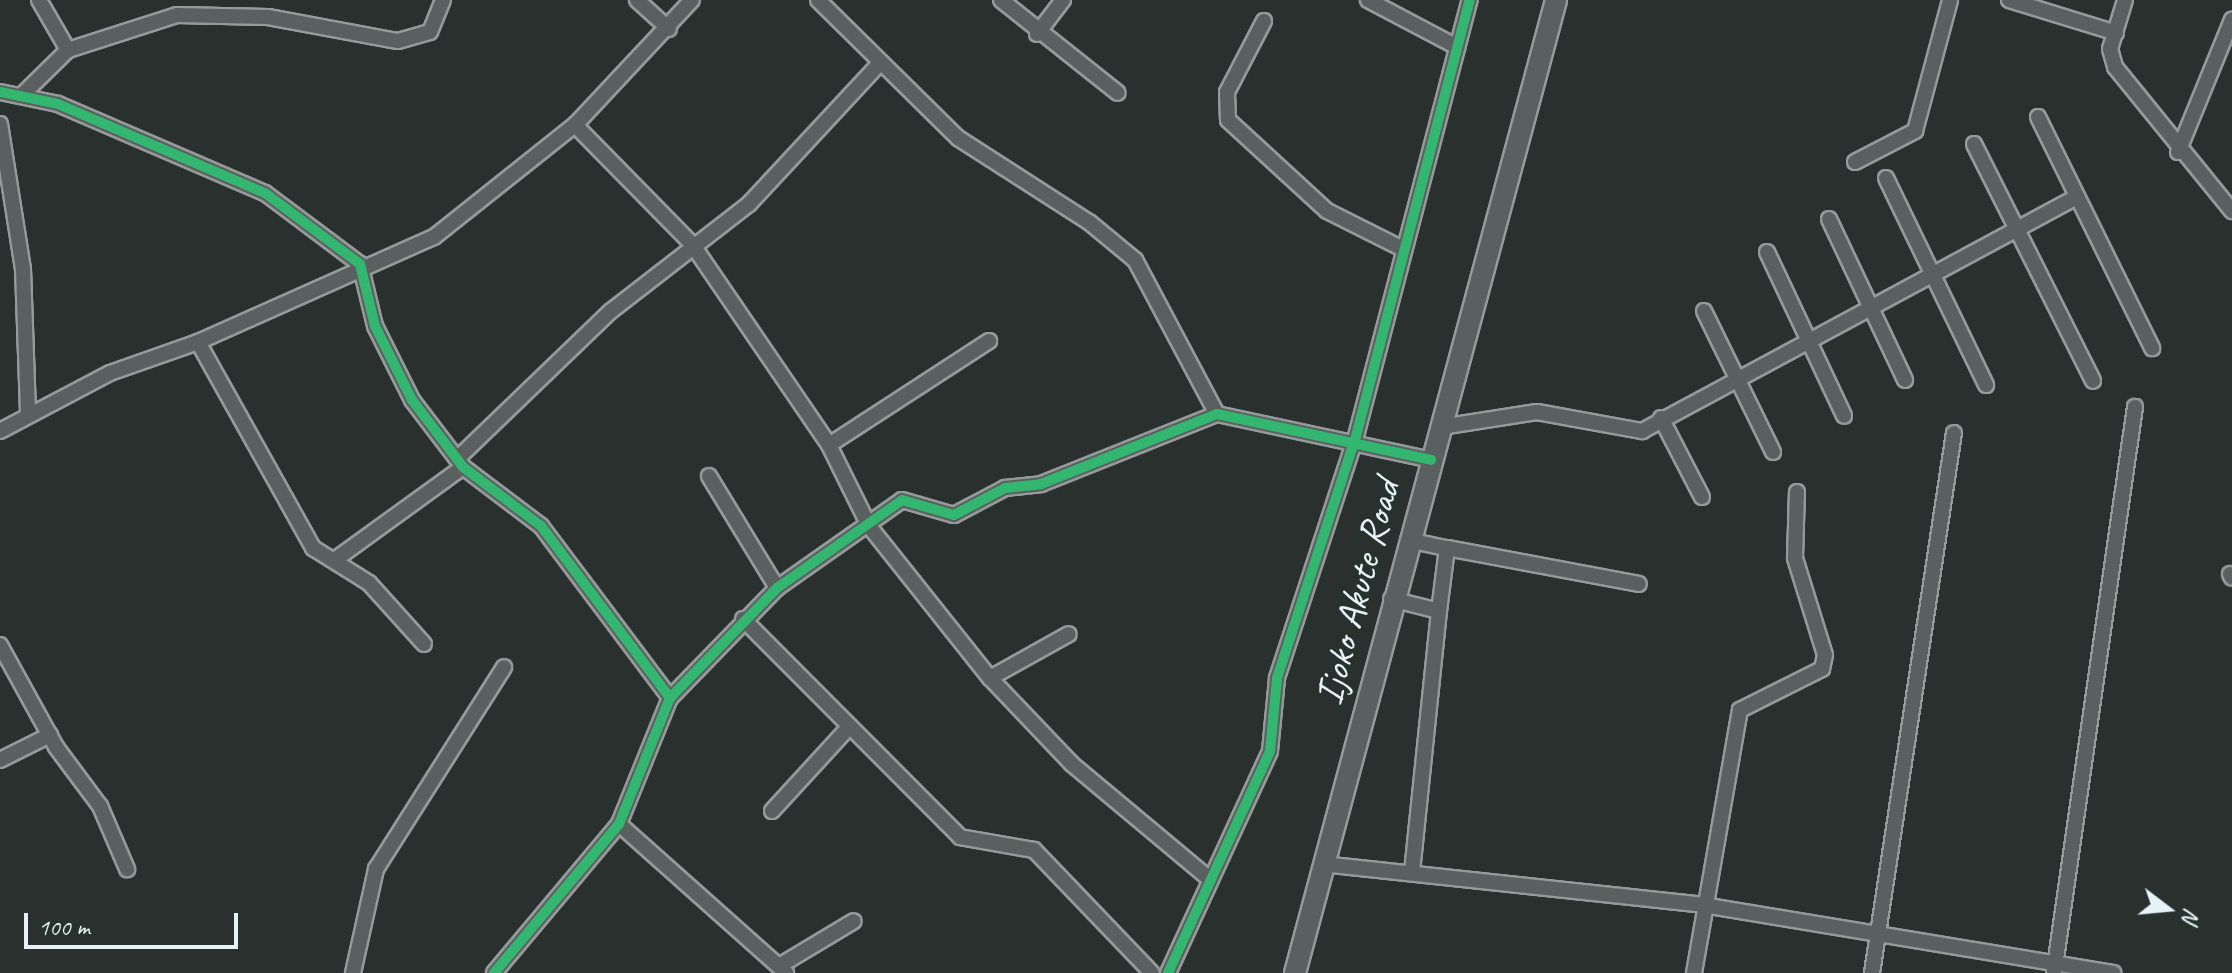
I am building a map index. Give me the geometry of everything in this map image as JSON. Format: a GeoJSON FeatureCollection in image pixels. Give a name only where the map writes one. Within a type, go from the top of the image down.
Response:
{"type":"FeatureCollection","features":[{"type":"Feature","properties":{"kind":"main road","name":"Ijoko Akute Road"},"geometry":{"type":"LineString","coordinates":[[1295,973],[1391,599],[1441,427],[1556,0]]}},
{"type":"Feature","properties":{"kind":"street"},"geometry":{"type":"LineString","coordinates":[[39,0],[68,50]]}},
{"type":"Feature","properties":{"kind":"street"},"geometry":{"type":"LineString","coordinates":[[21,96],[68,50],[177,7],[268,17],[398,41],[430,32],[443,0]]}},
{"type":"Feature","properties":{"kind":"street"},"geometry":{"type":"LineString","coordinates":[[637,0],[669,29]]}},
{"type":"Feature","properties":{"kind":"street"},"geometry":{"type":"LineString","coordinates":[[0,431],[110,373],[198,342],[360,264],[434,237],[575,125],[669,29],[692,0]]}},
{"type":"Feature","properties":{"kind":"street"},"geometry":{"type":"LineString","coordinates":[[818,0],[958,138],[1089,222],[1135,260],[1217,414]]}},
{"type":"Feature","properties":{"kind":"street"},"geometry":{"type":"LineString","coordinates":[[1001,0],[1037,34],[1118,93]]}},
{"type":"Feature","properties":{"kind":"street"},"geometry":{"type":"LineString","coordinates":[[1037,34],[1063,0]]}},
{"type":"Feature","properties":{"kind":"street"},"geometry":{"type":"LineString","coordinates":[[1368,0],[1457,47]]}},
{"type":"Feature","properties":{"kind":"street"},"geometry":{"type":"LineString","coordinates":[[1168,973],[1207,877],[1270,751],[1277,678],[1355,440],[1401,248],[1470,0]]}},
{"type":"Feature","properties":{"kind":"street"},"geometry":{"type":"LineString","coordinates":[[1855,162],[1915,131],[1950,0]]}},
{"type":"Feature","properties":{"kind":"street"},"geometry":{"type":"LineString","coordinates":[[2009,0],[2116,33]]}},
{"type":"Feature","properties":{"kind":"street"},"geometry":{"type":"LineString","coordinates":[[2125,0],[2110,49],[2115,67],[2178,152],[2232,211]]}},
{"type":"Feature","properties":{"kind":"street"},"geometry":{"type":"LineString","coordinates":[[2178,152],[2232,20]]}},
{"type":"Feature","properties":{"kind":"street"},"geometry":{"type":"LineString","coordinates":[[1264,21],[1227,92],[1228,120],[1327,211],[1401,248]]}},
{"type":"Feature","properties":{"kind":"street"},"geometry":{"type":"LineString","coordinates":[[336,559],[460,462],[692,244],[749,204],[880,63]]}},
{"type":"Feature","properties":{"kind":"street"},"geometry":{"type":"LineString","coordinates":[[0,92],[58,104],[265,193],[360,264],[375,326],[399,375],[460,462],[541,526],[670,698]]}},
{"type":"Feature","properties":{"kind":"street"},"geometry":{"type":"LineString","coordinates":[[2038,117],[2152,348]]}},
{"type":"Feature","properties":{"kind":"street"},"geometry":{"type":"LineString","coordinates":[[0,124],[23,269],[28,414]]}},
{"type":"Feature","properties":{"kind":"street"},"geometry":{"type":"LineString","coordinates":[[575,125],[692,244],[829,445],[869,526],[990,678],[1072,764],[1207,877]]}},
{"type":"Feature","properties":{"kind":"street"},"geometry":{"type":"LineString","coordinates":[[1974,144],[2093,381]]}},
{"type":"Feature","properties":{"kind":"street"},"geometry":{"type":"LineString","coordinates":[[1886,178],[1986,385]]}},
{"type":"Feature","properties":{"kind":"street"},"geometry":{"type":"LineString","coordinates":[[1441,427],[1537,412],[1642,431],[1736,376],[1932,276],[2077,197]]}},
{"type":"Feature","properties":{"kind":"street"},"geometry":{"type":"LineString","coordinates":[[1829,219],[1867,307],[1905,380]]}},
{"type":"Feature","properties":{"kind":"street"},"geometry":{"type":"LineString","coordinates":[[1767,252],[1803,340],[1844,416]]}},
{"type":"Feature","properties":{"kind":"street"},"geometry":{"type":"LineString","coordinates":[[1704,311],[1773,452]]}},
{"type":"Feature","properties":{"kind":"street"},"geometry":{"type":"LineString","coordinates":[[829,445],[989,341]]}},
{"type":"Feature","properties":{"kind":"street"},"geometry":{"type":"LineString","coordinates":[[198,342],[305,535],[336,559],[424,644]]}},
{"type":"Feature","properties":{"kind":"street"},"geometry":{"type":"LineString","coordinates":[[2055,967],[2135,407]]}},
{"type":"Feature","properties":{"kind":"street"},"geometry":{"type":"LineString","coordinates":[[494,973],[619,824],[670,698],[743,619],[777,588],[902,500],[954,515],[1005,488],[1041,484],[1217,414],[1355,440],[1431,460]]}},
{"type":"Feature","properties":{"kind":"street"},"geometry":{"type":"LineString","coordinates":[[1661,418],[1702,497]]}},
{"type":"Feature","properties":{"kind":"street"},"geometry":{"type":"LineString","coordinates":[[1872,973],[1954,433]]}},
{"type":"Feature","properties":{"kind":"street"},"geometry":{"type":"LineString","coordinates":[[709,476],[777,588]]}},
{"type":"Feature","properties":{"kind":"street"},"geometry":{"type":"LineString","coordinates":[[1694,973],[1703,905],[1740,710],[1822,669],[1825,655],[1795,558],[1797,492]]}},
{"type":"Feature","properties":{"kind":"street"},"geometry":{"type":"LineString","coordinates":[[1408,540],[1639,584]]}},
{"type":"Feature","properties":{"kind":"street"},"geometry":{"type":"LineString","coordinates":[[1412,872],[1447,548]]}},
{"type":"Feature","properties":{"kind":"street"},"geometry":{"type":"LineString","coordinates":[[1391,599],[1439,611]]}},
{"type":"Feature","properties":{"kind":"street"},"geometry":{"type":"LineString","coordinates":[[743,619],[960,837],[1034,850],[1152,973]]}},
{"type":"Feature","properties":{"kind":"street"},"geometry":{"type":"LineString","coordinates":[[990,678],[1069,634]]}},
{"type":"Feature","properties":{"kind":"street"},"geometry":{"type":"LineString","coordinates":[[0,645],[50,735],[100,806],[127,869]]}},
{"type":"Feature","properties":{"kind":"street"},"geometry":{"type":"LineString","coordinates":[[353,973],[376,869],[504,667]]}},
{"type":"Feature","properties":{"kind":"street"},"geometry":{"type":"LineString","coordinates":[[772,811],[850,726]]}},
{"type":"Feature","properties":{"kind":"street"},"geometry":{"type":"LineString","coordinates":[[0,760],[50,735]]}},
{"type":"Feature","properties":{"kind":"street"},"geometry":{"type":"LineString","coordinates":[[619,824],[783,970],[854,921]]}},
{"type":"Feature","properties":{"kind":"street"},"geometry":{"type":"LineString","coordinates":[[1322,864],[1703,905],[1877,932],[2055,967],[2113,973]]}},
{"type":"Feature","properties":{"kind":"cycle path"},"geometry":{"type":"LineString","coordinates":[[1168,973],[1270,751],[1277,678],[1355,440],[1470,0]]}},
{"type":"Feature","properties":{"kind":"cycle path"},"geometry":{"type":"LineString","coordinates":[[0,92],[58,104],[265,193],[360,264],[375,326],[412,400],[463,467],[541,526],[670,698]]}},
{"type":"Feature","properties":{"kind":"cycle path"},"geometry":{"type":"LineString","coordinates":[[494,973],[619,824],[670,698],[777,588],[902,500],[954,515],[1005,488],[1041,484],[1217,414],[1431,460]]}}]}
